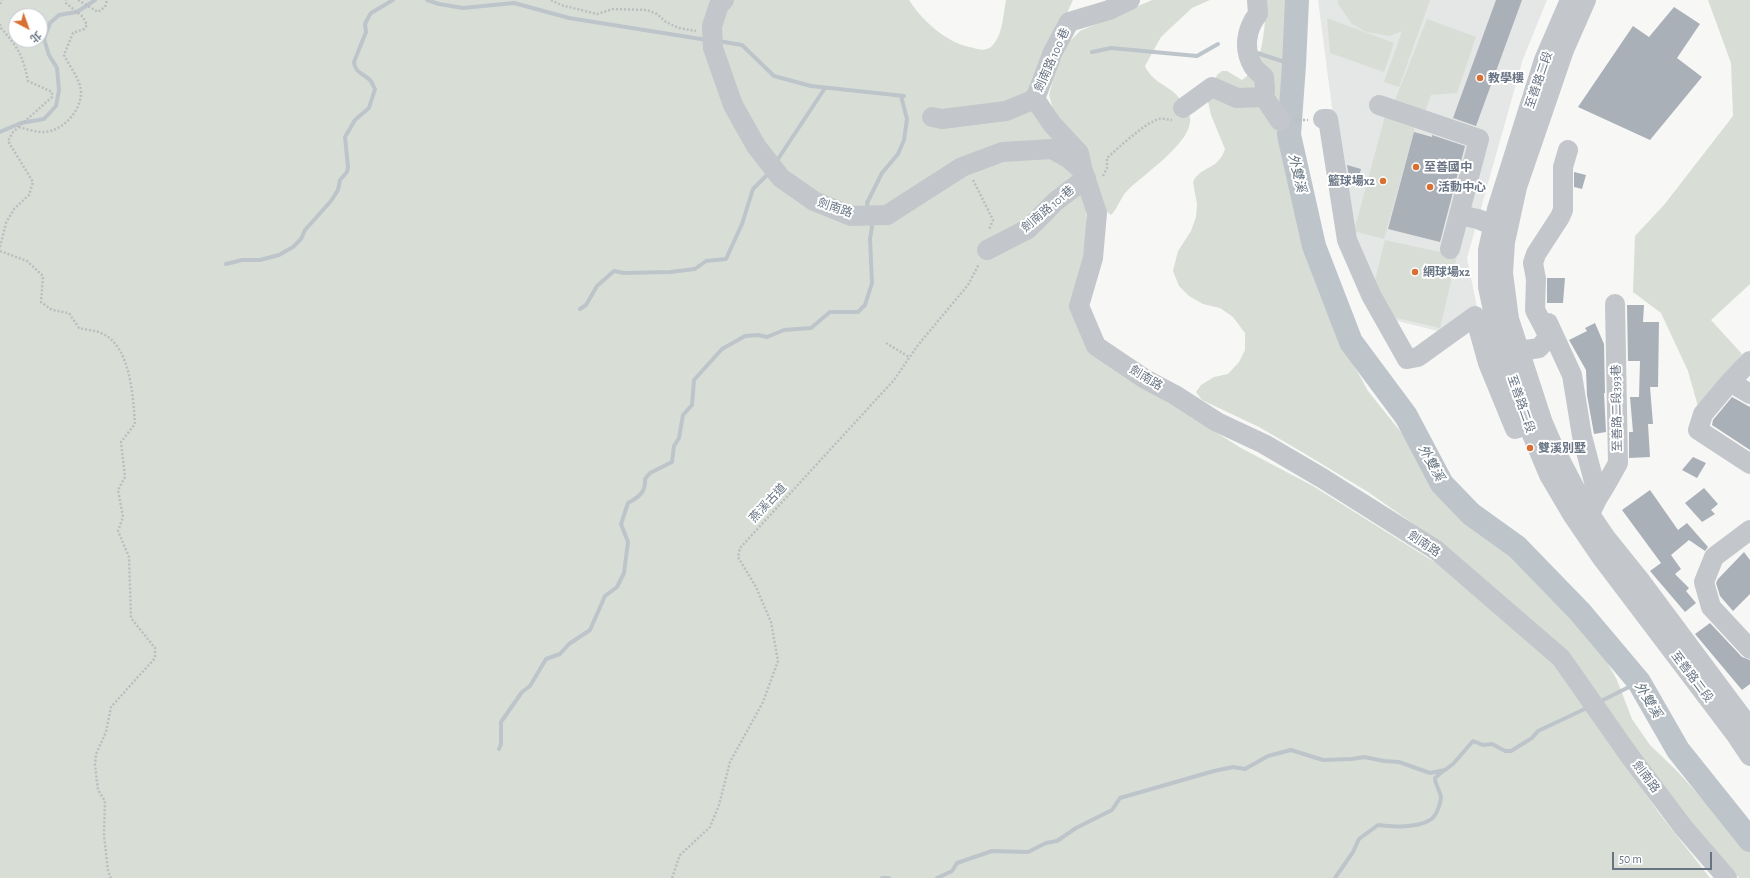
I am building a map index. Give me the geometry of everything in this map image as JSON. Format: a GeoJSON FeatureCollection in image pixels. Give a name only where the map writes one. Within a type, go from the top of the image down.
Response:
{"type":"FeatureCollection","features":[{"type":"Feature","properties":{"kind":"street","name":"劍南路"},"geometry":{"type":"LineString","coordinates":[[724,0],[719,5],[712,26],[712,40],[733,105],[756,146],[781,178],[814,201],[851,216],[887,215],[962,167],[1002,152],[1052,149],[1068,158],[1085,174],[1098,214],[1093,258],[1079,306],[1096,346],[1145,379],[1175,395],[1217,422],[1264,444],[1322,478],[1436,550],[1561,658],[1683,827],[1727,878]]}},
{"type":"Feature","properties":{"kind":"street","name":"劍南路 100 巷"},"geometry":{"type":"LineString","coordinates":[[1085,174],[1079,153],[1052,124],[1035,99],[1053,52],[1069,22],[1109,10],[1130,0]]}},
{"type":"Feature","properties":{"kind":"street"},"geometry":{"type":"LineString","coordinates":[[1257,0],[1258,14],[1252,22],[1246,47],[1253,67],[1264,77],[1264,97],[1280,120]]}},
{"type":"Feature","properties":{"kind":"street","name":"至善路二段"},"geometry":{"type":"LineString","coordinates":[[1570,0],[1544,60],[1497,209],[1488,250],[1488,287],[1498,334],[1528,425],[1549,475],[1750,728]]}},
{"type":"Feature","properties":{"kind":"street","name":"至善路二段"},"geometry":{"type":"LineString","coordinates":[[1586,0],[1564,50],[1517,187],[1505,242],[1503,273],[1509,319],[1538,408],[1553,446],[1583,504],[1585,520],[1602,558],[1736,734],[1750,756]]}},
{"type":"Feature","properties":{"kind":"street"},"geometry":{"type":"LineString","coordinates":[[1183,108],[1212,87],[1237,98],[1264,97]]}},
{"type":"Feature","properties":{"kind":"street"},"geometry":{"type":"LineString","coordinates":[[932,118],[942,119],[1006,111],[1035,99]]}},
{"type":"Feature","properties":{"kind":"street"},"geometry":{"type":"LineString","coordinates":[[1380,105],[1479,139],[1450,250]]}},
{"type":"Feature","properties":{"kind":"street"},"geometry":{"type":"LineString","coordinates":[[1323,119],[1328,119],[1347,240],[1371,295],[1407,359],[1418,357],[1475,316],[1488,363],[1515,429],[1528,425]]}},
{"type":"Feature","properties":{"kind":"street"},"geometry":{"type":"LineString","coordinates":[[1519,351],[1539,348],[1546,340],[1547,333],[1535,310],[1536,279],[1533,263],[1536,254],[1563,210],[1563,167],[1568,150]]}},
{"type":"Feature","properties":{"kind":"street","name":"劍南路 101巷"},"geometry":{"type":"LineString","coordinates":[[987,250],[1028,229],[1085,174]]}},
{"type":"Feature","properties":{"kind":"street"},"geometry":{"type":"LineString","coordinates":[[1459,215],[1478,219],[1494,226]]}},
{"type":"Feature","properties":{"kind":"street"},"geometry":{"type":"LineString","coordinates":[[1544,274],[1542,309],[1572,375],[1582,436],[1598,497]]}},
{"type":"Feature","properties":{"kind":"street","name":"至善路二段393巷"},"geometry":{"type":"LineString","coordinates":[[1585,520],[1618,463],[1616,304]]}},
{"type":"Feature","properties":{"kind":"street"},"geometry":{"type":"LineString","coordinates":[[1750,361],[1703,414],[1698,430],[1750,464]]}},
{"type":"Feature","properties":{"kind":"street"},"geometry":{"type":"LineString","coordinates":[[1730,382],[1750,394]]}},
{"type":"Feature","properties":{"kind":"street"},"geometry":{"type":"LineString","coordinates":[[1750,530],[1714,557],[1704,582],[1711,607],[1750,649]]}},
{"type":"Feature","properties":{"kind":"path"},"geometry":{"type":"LineString","coordinates":[[0,4],[2,0]]}},
{"type":"Feature","properties":{"kind":"path"},"geometry":{"type":"LineString","coordinates":[[18,127],[44,132],[58,128],[76,111],[81,93],[78,81],[64,55],[73,33],[84,29],[87,25],[83,17],[66,4],[66,0]]}},
{"type":"Feature","properties":{"kind":"path"},"geometry":{"type":"LineString","coordinates":[[78,0],[98,12],[105,7],[107,0]]}},
{"type":"Feature","properties":{"kind":"path"},"geometry":{"type":"LineString","coordinates":[[551,0],[561,5],[597,14],[613,9],[647,10],[657,14],[666,22],[712,40]]}},
{"type":"Feature","properties":{"kind":"path"},"geometry":{"type":"LineString","coordinates":[[0,24],[0,27],[16,45],[25,62],[28,81],[52,92],[52,97],[23,122],[13,132],[8,141],[32,182],[29,195],[14,209],[6,223],[0,247]]}},
{"type":"Feature","properties":{"kind":"path"},"geometry":{"type":"LineString","coordinates":[[1085,174],[1098,185],[1107,168],[1107,158],[1148,124],[1159,119],[1173,120],[1183,108]]}},
{"type":"Feature","properties":{"kind":"path"},"geometry":{"type":"LineString","coordinates":[[1280,120],[1323,119]]}},
{"type":"Feature","properties":{"kind":"path","name":"燕溪古道"},"geometry":{"type":"LineString","coordinates":[[672,878],[680,855],[710,827],[719,805],[730,762],[763,702],[778,661],[771,622],[756,587],[738,556],[740,548],[894,380],[918,344],[968,286],[987,250],[987,236],[993,220],[970,174]]}},
{"type":"Feature","properties":{"kind":"path"},"geometry":{"type":"LineString","coordinates":[[0,250],[27,261],[43,276],[41,302],[52,310],[69,313],[79,328],[103,334],[116,344],[130,376],[135,424],[121,442],[125,477],[118,490],[123,517],[118,531],[129,557],[131,618],[154,648],[155,658],[111,707],[106,732],[96,754],[95,765],[98,790],[105,801],[104,835],[108,871],[111,878]]}},
{"type":"Feature","properties":{"kind":"path"},"geometry":{"type":"LineString","coordinates":[[886,343],[909,357]]}},
{"type":"Feature","properties":{"kind":"shaded area"},"geometry":{"type":"Polygon","coordinates":[[[0,0],[909,0],[921,16],[937,31],[964,46],[983,50],[988,49],[996,41],[1002,24],[1006,0],[1073,0],[1030,92],[1062,146],[1086,204],[1087,233],[1081,273],[1073,300],[1137,383],[1241,448],[1313,486],[1436,563],[1556,665],[1659,813],[1710,878],[0,878],[0,0]]]}},
{"type":"Feature","properties":{"kind":"shaded area"},"geometry":{"type":"Polygon","coordinates":[[[1152,0],[1210,0],[1192,8],[1161,37],[1145,66],[1152,77],[1171,90],[1180,99],[1190,118],[1189,127],[1184,137],[1176,147],[1135,183],[1121,199],[1111,215],[1106,211],[1063,123],[1053,109],[1049,95],[1055,72],[1069,42],[1080,31],[1152,0]]]}},
{"type":"Feature","properties":{"kind":"shaded area"},"geometry":{"type":"Polygon","coordinates":[[[1267,0],[1289,0],[1283,134],[1290,179],[1304,243],[1343,345],[1368,391],[1408,441],[1428,475],[1458,511],[1523,566],[1550,592],[1601,651],[1617,680],[1632,719],[1650,745],[1676,770],[1750,851],[1750,878],[1739,878],[1694,830],[1609,716],[1438,541],[1368,492],[1259,427],[1202,400],[1196,392],[1201,385],[1214,377],[1228,374],[1239,362],[1245,350],[1245,333],[1233,317],[1220,308],[1203,304],[1189,296],[1179,286],[1173,271],[1178,251],[1191,231],[1196,217],[1197,204],[1193,182],[1200,173],[1218,161],[1225,149],[1211,115],[1207,97],[1217,75],[1222,71],[1227,71],[1242,80],[1250,74],[1259,55],[1262,44],[1267,0]]]}},
{"type":"Feature","properties":{"kind":"shaded area","name":"至善國中"},"geometry":{"type":"Polygon","coordinates":[[[1318,0],[1547,0],[1523,59],[1467,258],[1480,322],[1450,334],[1385,318],[1349,238],[1318,0]]]}},
{"type":"Feature","properties":{"kind":"shaded area"},"geometry":{"type":"Polygon","coordinates":[[[1338,0],[1430,0],[1399,87],[1384,82],[1402,31],[1390,36],[1366,32],[1352,24],[1338,4],[1338,0]]]}},
{"type":"Feature","properties":{"kind":"shaded area"},"geometry":{"type":"Polygon","coordinates":[[[1708,0],[1750,0],[1750,284],[1711,320],[1742,354],[1699,410],[1688,371],[1661,313],[1633,292],[1635,236],[1664,205],[1733,116],[1731,63],[1708,0]]]}},
{"type":"Feature","properties":{"kind":"shaded area"},"geometry":{"type":"Polygon","coordinates":[[[1327,18],[1394,43],[1384,72],[1330,53],[1327,18]]]}},
{"type":"Feature","properties":{"kind":"shaded area"},"geometry":{"type":"Polygon","coordinates":[[[1427,19],[1476,37],[1457,93],[1431,95],[1424,114],[1394,103],[1427,19]]]}},
{"type":"Feature","properties":{"kind":"shaded area","name":"籃球場x2"},"geometry":{"type":"Polygon","coordinates":[[[1385,116],[1414,123],[1414,132],[1384,239],[1354,231],[1385,116]]]}},
{"type":"Feature","properties":{"kind":"shaded area","name":"網球場x2"},"geometry":{"type":"Polygon","coordinates":[[[1385,240],[1457,256],[1440,328],[1388,316],[1373,288],[1385,240]]]}},
{"type":"Feature","properties":{"kind":"building","name":"教學樓"},"geometry":{"type":"Polygon","coordinates":[[[1496,0],[1522,0],[1476,126],[1453,118],[1496,0]]]}},
{"type":"Feature","properties":{"kind":"building"},"geometry":{"type":"Polygon","coordinates":[[[1674,7],[1700,24],[1677,58],[1702,77],[1650,140],[1578,107],[1633,26],[1649,37],[1674,7]]]}},
{"type":"Feature","properties":{"kind":"building","name":"活動中心"},"geometry":{"type":"Polygon","coordinates":[[[1414,132],[1432,137],[1432,135],[1465,146],[1440,242],[1388,229],[1414,132]]]}},
{"type":"Feature","properties":{"kind":"building"},"geometry":{"type":"Polygon","coordinates":[[[1347,165],[1361,169],[1357,184],[1350,182],[1347,165]]]}},
{"type":"Feature","properties":{"kind":"building"},"geometry":{"type":"Polygon","coordinates":[[[1574,172],[1586,175],[1582,189],[1574,187],[1574,172]]]}},
{"type":"Feature","properties":{"kind":"building"},"geometry":{"type":"Polygon","coordinates":[[[1547,278],[1565,278],[1563,303],[1547,303],[1547,278]]]}},
{"type":"Feature","properties":{"kind":"building"},"geometry":{"type":"Polygon","coordinates":[[[1627,305],[1644,305],[1643,322],[1659,322],[1658,387],[1650,387],[1653,424],[1648,424],[1650,457],[1629,458],[1629,432],[1633,432],[1630,397],[1639,397],[1640,361],[1628,361],[1627,305]]]}},
{"type":"Feature","properties":{"kind":"building"},"geometry":{"type":"Polygon","coordinates":[[[1595,323],[1604,344],[1606,432],[1594,434],[1587,395],[1586,370],[1569,340],[1587,331],[1585,328],[1595,323]]]}},
{"type":"Feature","properties":{"kind":"building"},"geometry":{"type":"Polygon","coordinates":[[[1732,397],[1750,407],[1750,450],[1712,425],[1713,420],[1732,397]]]}},
{"type":"Feature","properties":{"kind":"building"},"geometry":{"type":"Polygon","coordinates":[[[1693,457],[1706,463],[1697,478],[1682,470],[1693,457]]]}},
{"type":"Feature","properties":{"kind":"building"},"geometry":{"type":"Polygon","coordinates":[[[1704,488],[1718,504],[1711,510],[1715,514],[1702,522],[1685,503],[1704,488]]]}},
{"type":"Feature","properties":{"kind":"building"},"geometry":{"type":"Polygon","coordinates":[[[1650,490],[1678,530],[1687,523],[1708,547],[1705,551],[1689,540],[1671,555],[1681,569],[1675,574],[1689,588],[1686,591],[1696,603],[1685,612],[1650,571],[1661,563],[1622,510],[1650,490]]]}},
{"type":"Feature","properties":{"kind":"building"},"geometry":{"type":"Polygon","coordinates":[[[1744,552],[1750,560],[1750,594],[1733,611],[1720,596],[1716,583],[1744,552]]]}},
{"type":"Feature","properties":{"kind":"building"},"geometry":{"type":"Polygon","coordinates":[[[1710,623],[1742,657],[1750,660],[1750,684],[1742,690],[1695,634],[1710,623]]]}},
{"type":"Feature","properties":{"kind":"waterway"},"geometry":{"type":"LineString","coordinates":[[0,132],[21,123],[44,119],[56,106],[59,90],[57,68],[49,55],[44,39],[50,23],[59,15],[77,12],[95,0]]}},
{"type":"Feature","properties":{"kind":"waterway"},"geometry":{"type":"LineString","coordinates":[[226,264],[242,260],[260,260],[279,255],[293,247],[301,239],[305,230],[331,201],[338,190],[340,180],[347,172],[348,167],[345,137],[355,120],[369,108],[375,89],[370,80],[358,71],[354,62],[366,32],[365,24],[371,13],[393,0]]}},
{"type":"Feature","properties":{"kind":"waterway"},"geometry":{"type":"LineString","coordinates":[[427,0],[439,4],[463,8],[514,3],[569,18],[707,40]]}},
{"type":"Feature","properties":{"kind":"waterway","name":"外雙溪"},"geometry":{"type":"LineString","coordinates":[[1297,0],[1289,135],[1314,246],[1351,342],[1406,416],[1442,484],[1471,514],[1517,547],[1580,612],[1639,682],[1678,750],[1750,840]]}},
{"type":"Feature","properties":{"kind":"waterway"},"geometry":{"type":"LineString","coordinates":[[718,41],[742,45],[774,76],[811,86],[904,96]]}},
{"type":"Feature","properties":{"kind":"waterway"},"geometry":{"type":"LineString","coordinates":[[1092,52],[1111,48],[1197,56],[1218,44]]}},
{"type":"Feature","properties":{"kind":"waterway"},"geometry":{"type":"LineString","coordinates":[[1254,52],[1294,65]]}},
{"type":"Feature","properties":{"kind":"waterway"},"geometry":{"type":"LineString","coordinates":[[776,162],[825,88]]}},
{"type":"Feature","properties":{"kind":"waterway"},"geometry":{"type":"LineString","coordinates":[[868,210],[867,203],[882,173],[898,154],[904,140],[907,119],[901,96]]}},
{"type":"Feature","properties":{"kind":"waterway"},"geometry":{"type":"LineString","coordinates":[[580,309],[586,305],[597,286],[614,271],[624,273],[670,272],[695,269],[706,261],[726,259],[742,224],[753,189],[769,173]]}},
{"type":"Feature","properties":{"kind":"waterway"},"geometry":{"type":"LineString","coordinates":[[499,749],[501,744],[501,722],[522,692],[530,686],[546,659],[560,654],[569,644],[590,630],[605,596],[617,587],[624,573],[628,542],[621,524],[628,503],[641,494],[645,484],[645,479],[650,473],[672,462],[674,446],[679,438],[683,415],[692,405],[694,380],[722,349],[745,336],[758,335],[767,337],[784,330],[811,328],[830,312],[858,312],[865,305],[872,283],[870,239],[872,227],[871,220]]}},
{"type":"Feature","properties":{"kind":"waterway"},"geometry":{"type":"LineString","coordinates":[[1599,702],[1639,682]]}},
{"type":"Feature","properties":{"kind":"waterway"},"geometry":{"type":"LineString","coordinates":[[937,878],[952,871],[957,863],[992,851],[1028,852],[1046,843],[1057,841],[1076,828],[1112,810],[1120,798],[1214,771],[1233,767],[1245,769],[1268,756],[1291,750],[1323,760],[1364,757],[1399,762],[1430,773],[1445,770],[1453,764],[1473,741],[1483,745],[1492,744],[1505,751],[1511,751],[1532,738],[1538,731],[1589,707]]}},
{"type":"Feature","properties":{"kind":"waterway"},"geometry":{"type":"LineString","coordinates":[[1335,878],[1353,852],[1359,839],[1378,825],[1412,826],[1425,823],[1430,820],[1434,816],[1440,804],[1441,798],[1435,778],[1443,771]]}},
{"type":"Feature","properties":{"kind":"waterway"},"geometry":{"type":"LineString","coordinates":[[882,878],[889,878]]}},
{"type":"Feature","properties":{"kind":"place","name":"教學樓"},"geometry":{"type":"Point","coordinates":[1480,78]}},
{"type":"Feature","properties":{"kind":"place","name":"至善國中"},"geometry":{"type":"Point","coordinates":[1416,167]}},
{"type":"Feature","properties":{"kind":"place","name":"籃球場x2"},"geometry":{"type":"Point","coordinates":[1383,181]}},
{"type":"Feature","properties":{"kind":"place","name":"活動中心"},"geometry":{"type":"Point","coordinates":[1430,187]}},
{"type":"Feature","properties":{"kind":"place","name":"網球場x2"},"geometry":{"type":"Point","coordinates":[1415,272]}},
{"type":"Feature","properties":{"kind":"place","name":"雙溪別墅"},"geometry":{"type":"Point","coordinates":[1530,448]}}]}
